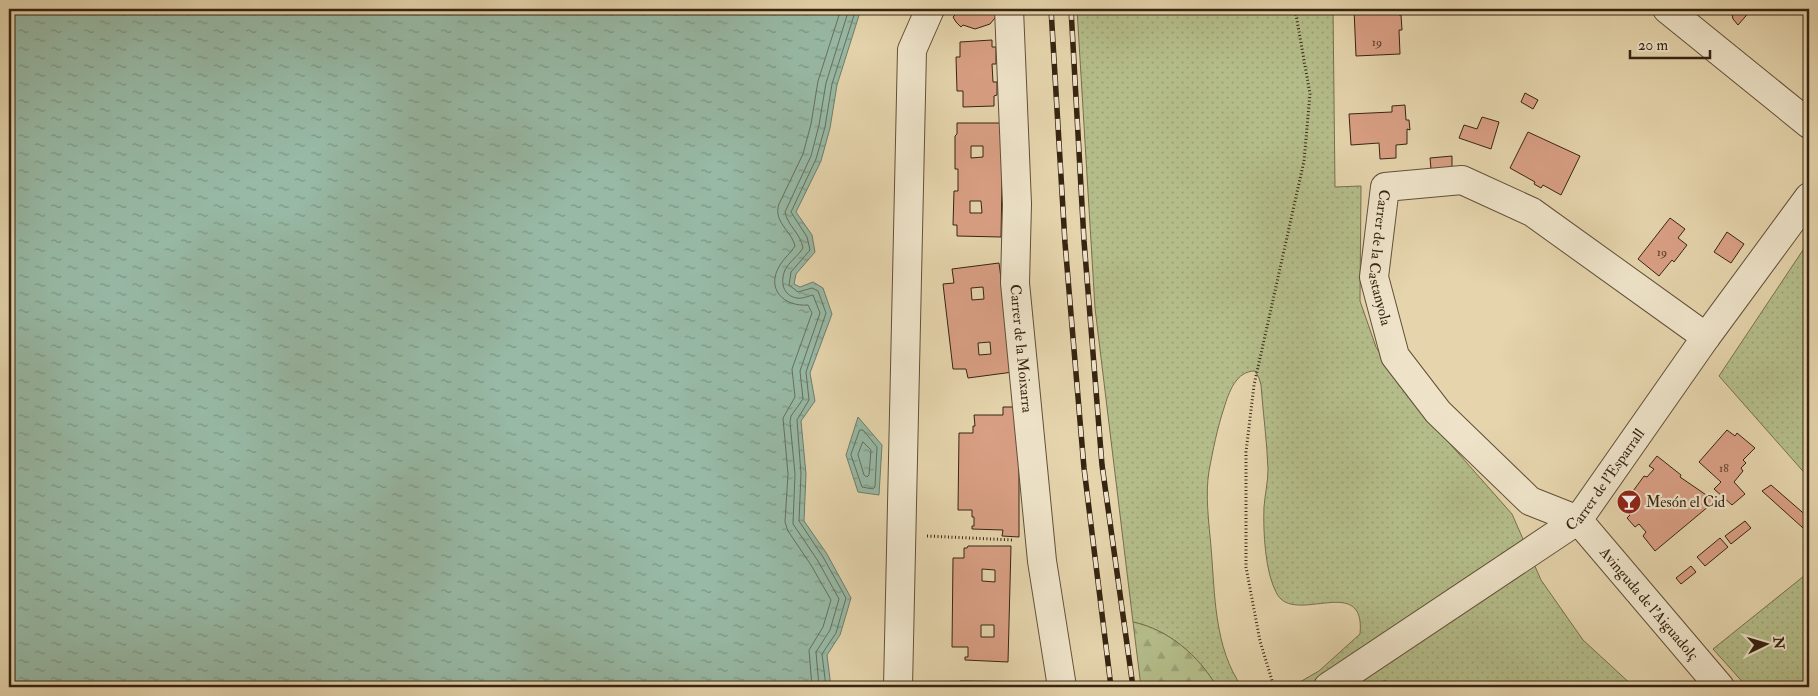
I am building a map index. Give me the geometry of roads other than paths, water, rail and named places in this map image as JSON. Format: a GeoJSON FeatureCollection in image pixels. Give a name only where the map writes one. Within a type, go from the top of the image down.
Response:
{"type":"FeatureCollection","features":[{"type":"Feature","properties":{"kind":"street"},"geometry":{"type":"LineString","coordinates":[[898,687],[912,50],[930,9]]}},
{"type":"Feature","properties":{"kind":"street","name":"Carrer de la Moixarra"},"geometry":{"type":"LineString","coordinates":[[1009,9],[1017,204],[1015,283],[1042,561],[1062,687]]}},
{"type":"Feature","properties":{"kind":"street"},"geometry":{"type":"LineString","coordinates":[[1667,9],[1809,124]]}},
{"type":"Feature","properties":{"kind":"street","name":"Carrer de la Castanyola"},"geometry":{"type":"LineString","coordinates":[[1578,520],[1530,501],[1438,412],[1395,356],[1374,278],[1384,187],[1462,180],[1532,212],[1706,337]]}},
{"type":"Feature","properties":{"kind":"street","name":"Carrer de l'Esparrall"},"geometry":{"type":"LineString","coordinates":[[1328,687],[1578,520],[1706,337],[1809,197]]}},
{"type":"Feature","properties":{"kind":"street","name":"Avinguda de l'Aiguadolç"},"geometry":{"type":"LineString","coordinates":[[1578,520],[1720,687]]}},
{"type":"Feature","properties":{"kind":"water"},"geometry":{"type":"Polygon","coordinates":[[[9,9],[861,9],[837,85],[830,128],[821,161],[796,212],[812,235],[815,252],[796,274],[794,284],[800,287],[813,282],[823,288],[832,314],[810,373],[815,401],[801,421],[806,474],[804,521],[827,554],[851,598],[840,635],[827,655],[831,687],[9,687],[9,9]]]}},
{"type":"Feature","properties":{"kind":"water"},"geometry":{"type":"Polygon","coordinates":[[[858,417],[882,445],[879,495],[858,492],[846,455],[858,417]]]}},
{"type":"Feature","properties":{"kind":"railway"},"geometry":{"type":"LineString","coordinates":[[1051,9],[1065,243],[1084,468],[1111,687]]}},
{"type":"Feature","properties":{"kind":"railway"},"geometry":{"type":"LineString","coordinates":[[1071,9],[1084,241],[1102,465],[1133,687]]}},
{"type":"Feature","properties":{"kind":"place","name":"Mesón el Cid"},"geometry":{"type":"Point","coordinates":[1629,502]}}]}
